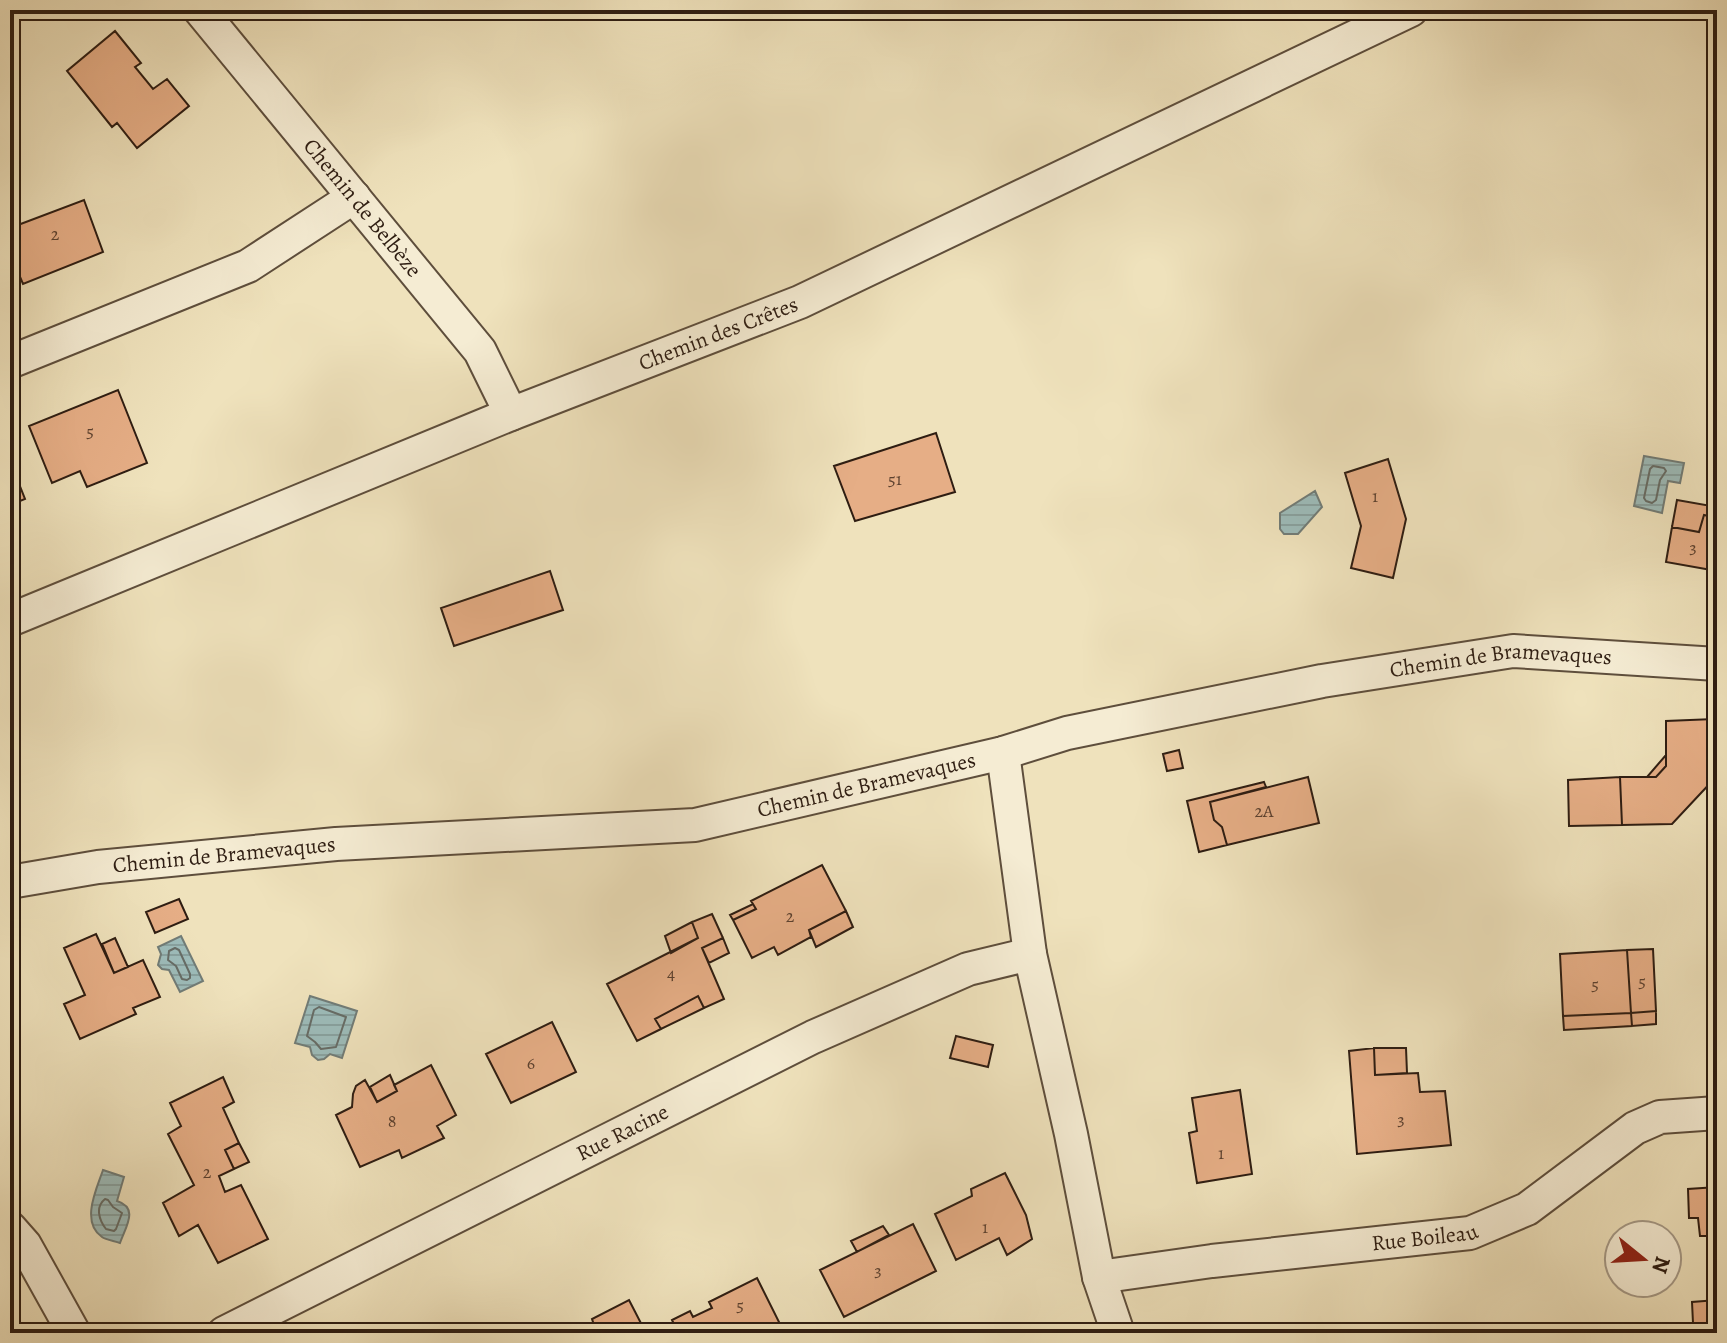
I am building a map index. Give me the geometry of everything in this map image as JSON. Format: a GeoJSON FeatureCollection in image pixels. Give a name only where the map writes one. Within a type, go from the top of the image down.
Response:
{"type":"FeatureCollection","features":[{"type":"Feature","properties":{"kind":"street","name":"Chemin de Belbèze"},"geometry":{"type":"LineString","coordinates":[[200,10],[480,351],[511,414]]}},
{"type":"Feature","properties":{"kind":"street","name":"Chemin des Crêtes"},"geometry":{"type":"LineString","coordinates":[[10,620],[511,414],[800,302],[1411,10]]}},
{"type":"Feature","properties":{"kind":"street"},"geometry":{"type":"LineString","coordinates":[[10,362],[248,266],[354,197]]}},
{"type":"Feature","properties":{"kind":"street","name":"Chemin de Bramevaques"},"geometry":{"type":"LineString","coordinates":[[10,882],[98,867],[336,844],[695,825],[1003,753],[1082,730],[1322,681],[1513,651],[1717,664]]}},
{"type":"Feature","properties":{"kind":"street"},"geometry":{"type":"LineString","coordinates":[[1003,753],[1030,954],[1071,1134],[1099,1277],[1118,1333]]}},
{"type":"Feature","properties":{"kind":"street","name":"Rue Racine"},"geometry":{"type":"LineString","coordinates":[[224,1333],[813,1037],[968,969],[1030,954]]}},
{"type":"Feature","properties":{"kind":"street","name":"Rue Boileau"},"geometry":{"type":"LineString","coordinates":[[1099,1277],[1212,1261],[1470,1233],[1527,1209],[1635,1128],[1660,1117],[1717,1113]]}},
{"type":"Feature","properties":{"kind":"street"},"geometry":{"type":"LineString","coordinates":[[10,1228],[25,1245],[74,1333]]}},
{"type":"Feature","properties":{"kind":"water"},"geometry":{"type":"Polygon","coordinates":[[[1644,456],[1684,463],[1680,483],[1668,481],[1662,513],[1634,506],[1644,456]]]}},
{"type":"Feature","properties":{"kind":"water"},"geometry":{"type":"Polygon","coordinates":[[[1315,491],[1322,507],[1298,534],[1284,534],[1280,529],[1280,513],[1315,491]]]}},
{"type":"Feature","properties":{"kind":"water"},"geometry":{"type":"Polygon","coordinates":[[[181,936],[203,981],[180,992],[169,970],[158,965],[161,954],[158,947],[181,936]]]}},
{"type":"Feature","properties":{"kind":"water"},"geometry":{"type":"Polygon","coordinates":[[[310,996],[357,1011],[342,1058],[330,1054],[318,1060],[312,1055],[310,1047],[295,1043],[310,996]]]}},
{"type":"Feature","properties":{"kind":"water"},"geometry":{"type":"Polygon","coordinates":[[[103,1170],[124,1177],[117,1201],[128,1208],[129,1218],[120,1243],[102,1237],[92,1223],[94,1195],[103,1170]]]}},
{"type":"Feature","properties":{"kind":"building"},"geometry":{"type":"Polygon","coordinates":[[[115,31],[141,63],[135,67],[153,89],[167,79],[189,106],[137,148],[117,123],[112,127],[67,71],[115,31]]]}},
{"type":"Feature","properties":{"kind":"building"},"geometry":{"type":"Polygon","coordinates":[[[84,200],[103,252],[23,284],[10,253],[10,228],[84,200]]]}},
{"type":"Feature","properties":{"kind":"building"},"geometry":{"type":"Polygon","coordinates":[[[118,390],[147,463],[87,487],[80,471],[52,483],[29,426],[118,390]]]}},
{"type":"Feature","properties":{"kind":"building"},"geometry":{"type":"Polygon","coordinates":[[[936,433],[955,492],[855,521],[834,466],[936,433]]]}},
{"type":"Feature","properties":{"kind":"building"},"geometry":{"type":"Polygon","coordinates":[[[1388,459],[1406,519],[1393,578],[1351,568],[1361,526],[1345,473],[1388,459]]]}},
{"type":"Feature","properties":{"kind":"building"},"geometry":{"type":"Polygon","coordinates":[[[10,461],[25,499],[10,505],[10,461]]]}},
{"type":"Feature","properties":{"kind":"building"},"geometry":{"type":"Polygon","coordinates":[[[1677,500],[1717,507],[1717,518],[1704,515],[1699,532],[1672,527],[1677,500]]]}},
{"type":"Feature","properties":{"kind":"building"},"geometry":{"type":"Polygon","coordinates":[[[1704,515],[1717,518],[1717,571],[1666,562],[1672,527],[1699,532],[1704,515]]]}},
{"type":"Feature","properties":{"kind":"building"},"geometry":{"type":"Polygon","coordinates":[[[550,571],[563,610],[454,646],[441,608],[550,571]]]}},
{"type":"Feature","properties":{"kind":"building"},"geometry":{"type":"Polygon","coordinates":[[[1714,719],[1715,778],[1672,824],[1622,825],[1620,777],[1656,777],[1666,766],[1666,721],[1714,719]]]}},
{"type":"Feature","properties":{"kind":"building"},"geometry":{"type":"Polygon","coordinates":[[[1179,750],[1183,768],[1167,771],[1163,754],[1179,750]]]}},
{"type":"Feature","properties":{"kind":"building"},"geometry":{"type":"Polygon","coordinates":[[[1666,755],[1666,766],[1656,777],[1647,777],[1666,755]]]}},
{"type":"Feature","properties":{"kind":"building"},"geometry":{"type":"Polygon","coordinates":[[[1308,777],[1319,823],[1227,845],[1222,827],[1214,820],[1210,802],[1308,777]]]}},
{"type":"Feature","properties":{"kind":"building"},"geometry":{"type":"Polygon","coordinates":[[[1620,777],[1622,825],[1569,826],[1568,780],[1620,777]]]}},
{"type":"Feature","properties":{"kind":"building"},"geometry":{"type":"Polygon","coordinates":[[[1264,782],[1266,787],[1210,802],[1214,820],[1222,827],[1227,845],[1199,852],[1187,801],[1264,782]]]}},
{"type":"Feature","properties":{"kind":"building"},"geometry":{"type":"Polygon","coordinates":[[[822,865],[846,911],[809,930],[811,937],[778,955],[774,947],[752,958],[733,920],[756,909],[751,901],[822,865]]]}},
{"type":"Feature","properties":{"kind":"building"},"geometry":{"type":"Polygon","coordinates":[[[179,899],[188,919],[155,933],[146,912],[179,899]]]}},
{"type":"Feature","properties":{"kind":"building"},"geometry":{"type":"Polygon","coordinates":[[[753,904],[756,909],[733,920],[730,915],[753,904]]]}},
{"type":"Feature","properties":{"kind":"building"},"geometry":{"type":"Polygon","coordinates":[[[846,911],[853,927],[816,947],[809,930],[846,911]]]}},
{"type":"Feature","properties":{"kind":"building"},"geometry":{"type":"Polygon","coordinates":[[[712,914],[723,938],[702,948],[724,999],[704,1008],[698,996],[655,1019],[661,1029],[637,1041],[607,984],[698,938],[692,922],[712,914]]]}},
{"type":"Feature","properties":{"kind":"building"},"geometry":{"type":"Polygon","coordinates":[[[692,922],[698,938],[671,953],[665,936],[692,922]]]}},
{"type":"Feature","properties":{"kind":"building"},"geometry":{"type":"Polygon","coordinates":[[[96,934],[114,973],[143,960],[160,997],[133,1008],[136,1014],[80,1039],[64,1004],[85,995],[64,948],[96,934]]]}},
{"type":"Feature","properties":{"kind":"building"},"geometry":{"type":"Polygon","coordinates":[[[115,938],[128,967],[114,973],[102,944],[115,938]]]}},
{"type":"Feature","properties":{"kind":"building"},"geometry":{"type":"Polygon","coordinates":[[[723,938],[729,953],[709,963],[702,948],[723,938]]]}},
{"type":"Feature","properties":{"kind":"building"},"geometry":{"type":"Polygon","coordinates":[[[1653,949],[1656,1011],[1631,1013],[1627,950],[1653,949]]]}},
{"type":"Feature","properties":{"kind":"building"},"geometry":{"type":"Polygon","coordinates":[[[1627,950],[1631,1013],[1563,1016],[1560,954],[1627,950]]]}},
{"type":"Feature","properties":{"kind":"building"},"geometry":{"type":"Polygon","coordinates":[[[698,996],[704,1008],[661,1029],[655,1019],[698,996]]]}},
{"type":"Feature","properties":{"kind":"building"},"geometry":{"type":"Polygon","coordinates":[[[1656,1011],[1656,1024],[1632,1026],[1631,1013],[1656,1011]]]}},
{"type":"Feature","properties":{"kind":"building"},"geometry":{"type":"Polygon","coordinates":[[[1631,1013],[1632,1026],[1564,1030],[1563,1016],[1631,1013]]]}},
{"type":"Feature","properties":{"kind":"building"},"geometry":{"type":"Polygon","coordinates":[[[552,1022],[576,1072],[511,1103],[486,1054],[552,1022]]]}},
{"type":"Feature","properties":{"kind":"building"},"geometry":{"type":"Polygon","coordinates":[[[956,1036],[993,1045],[988,1067],[950,1058],[956,1036]]]}},
{"type":"Feature","properties":{"kind":"building"},"geometry":{"type":"Polygon","coordinates":[[[1374,1048],[1375,1075],[1418,1073],[1420,1092],[1445,1091],[1451,1145],[1357,1154],[1349,1051],[1374,1048]]]}},
{"type":"Feature","properties":{"kind":"building"},"geometry":{"type":"Polygon","coordinates":[[[1374,1048],[1406,1048],[1407,1073],[1375,1075],[1374,1048]]]}},
{"type":"Feature","properties":{"kind":"building"},"geometry":{"type":"Polygon","coordinates":[[[431,1065],[456,1115],[437,1126],[444,1138],[402,1158],[399,1150],[360,1167],[336,1115],[352,1107],[356,1086],[365,1080],[377,1102],[397,1091],[394,1085],[431,1065]]]}},
{"type":"Feature","properties":{"kind":"building"},"geometry":{"type":"Polygon","coordinates":[[[390,1075],[397,1091],[377,1102],[370,1087],[390,1075]]]}},
{"type":"Feature","properties":{"kind":"building"},"geometry":{"type":"Polygon","coordinates":[[[223,1077],[234,1102],[223,1108],[239,1143],[225,1150],[234,1169],[219,1176],[225,1192],[241,1185],[268,1239],[218,1263],[198,1225],[179,1236],[163,1203],[194,1185],[168,1134],[181,1126],[170,1103],[223,1077]]]}},
{"type":"Feature","properties":{"kind":"building"},"geometry":{"type":"Polygon","coordinates":[[[1240,1090],[1252,1174],[1197,1183],[1189,1133],[1197,1131],[1192,1098],[1240,1090]]]}},
{"type":"Feature","properties":{"kind":"building"},"geometry":{"type":"Polygon","coordinates":[[[239,1143],[249,1162],[234,1169],[225,1150],[239,1143]]]}},
{"type":"Feature","properties":{"kind":"building"},"geometry":{"type":"Polygon","coordinates":[[[1005,1173],[1026,1215],[1032,1239],[1007,1255],[999,1238],[956,1260],[935,1214],[972,1196],[971,1189],[1005,1173]]]}},
{"type":"Feature","properties":{"kind":"building"},"geometry":{"type":"Polygon","coordinates":[[[1717,1187],[1717,1236],[1700,1236],[1698,1218],[1689,1218],[1688,1189],[1717,1187]]]}},
{"type":"Feature","properties":{"kind":"building"},"geometry":{"type":"Polygon","coordinates":[[[913,1224],[936,1271],[844,1317],[820,1270],[913,1224]]]}},
{"type":"Feature","properties":{"kind":"building"},"geometry":{"type":"Polygon","coordinates":[[[883,1226],[889,1235],[857,1252],[851,1241],[883,1226]]]}},
{"type":"Feature","properties":{"kind":"building"},"geometry":{"type":"Polygon","coordinates":[[[757,1278],[782,1328],[772,1333],[678,1333],[672,1320],[690,1311],[693,1317],[712,1308],[709,1302],[757,1278]]]}},
{"type":"Feature","properties":{"kind":"building"},"geometry":{"type":"Polygon","coordinates":[[[629,1300],[646,1333],[592,1333],[596,1331],[592,1319],[629,1300]]]}},
{"type":"Feature","properties":{"kind":"building"},"geometry":{"type":"Polygon","coordinates":[[[1717,1300],[1717,1333],[1684,1333],[1684,1327],[1693,1323],[1692,1302],[1717,1300]]]}}]}
